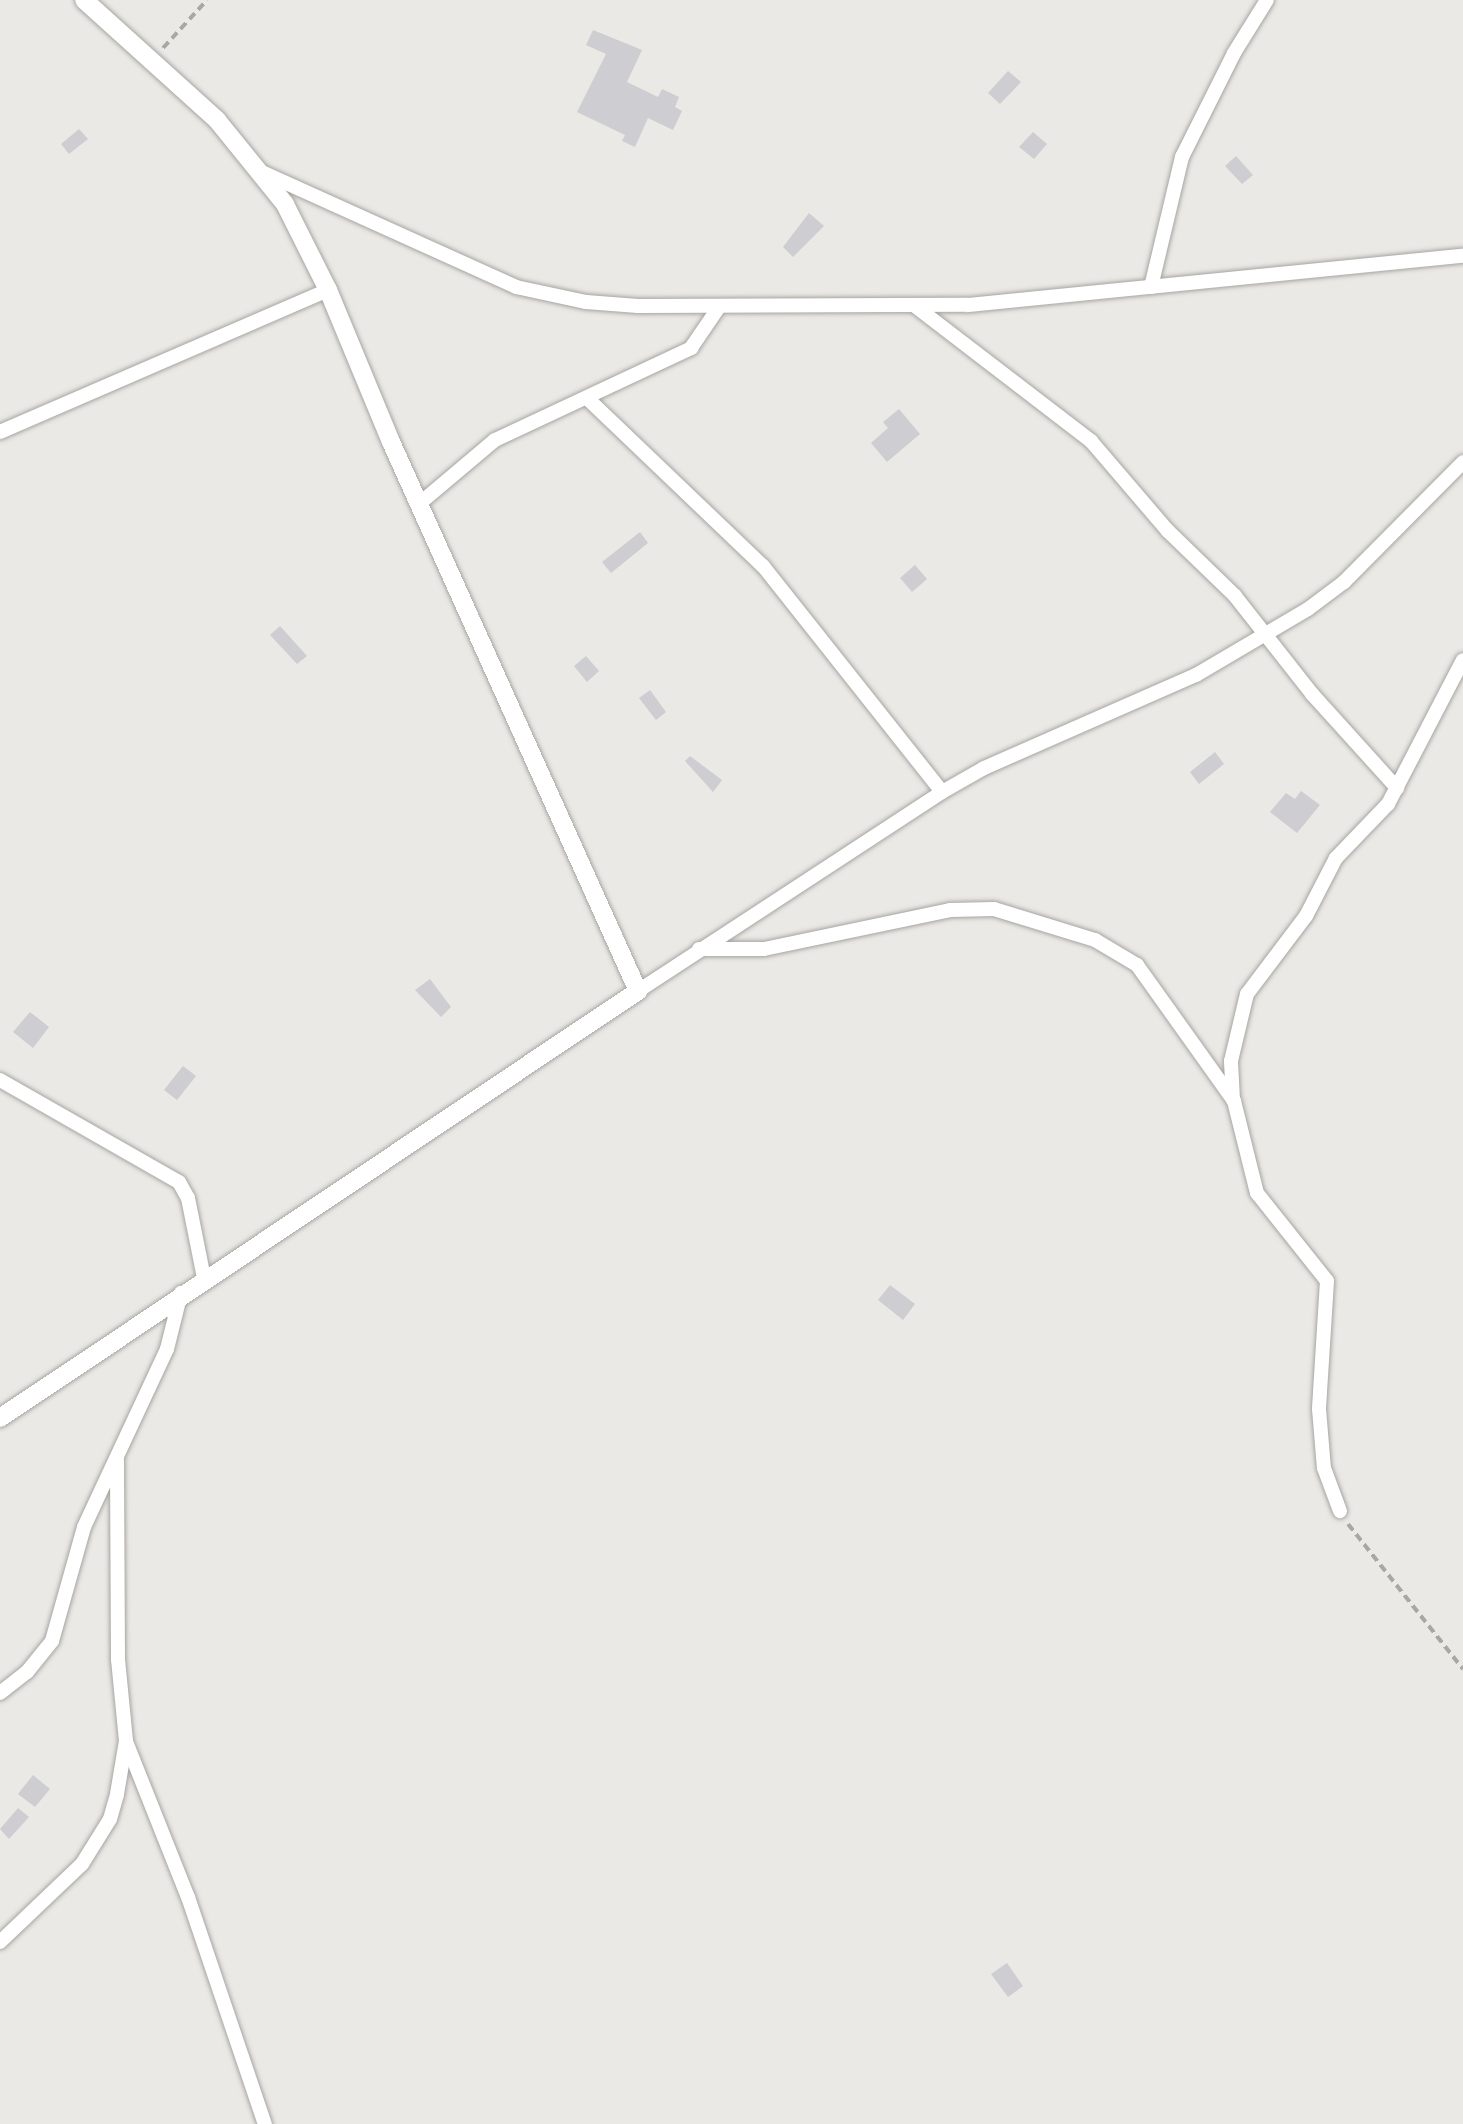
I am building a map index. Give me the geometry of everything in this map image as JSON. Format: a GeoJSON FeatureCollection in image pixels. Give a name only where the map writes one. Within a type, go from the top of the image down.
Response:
{"type":"FeatureCollection","features":[{"type":"Feature","properties":{"kind":"street"},"geometry":{"type":"LineString","coordinates":[[84,0],[217,120],[286,204],[328,290],[419,504],[638,991]]}},
{"type":"Feature","properties":{"kind":"street"},"geometry":{"type":"LineString","coordinates":[[1151,287],[1182,157],[1234,53],[1267,0]]}},
{"type":"Feature","properties":{"kind":"street"},"geometry":{"type":"LineString","coordinates":[[264,173],[516,287],[586,302],[718,307],[915,306],[1463,256]]}},
{"type":"Feature","properties":{"kind":"street"},"geometry":{"type":"LineString","coordinates":[[0,432],[328,290]]}},
{"type":"Feature","properties":{"kind":"street"},"geometry":{"type":"LineString","coordinates":[[915,306],[1092,440],[1168,531],[1235,596],[1397,788]]}},
{"type":"Feature","properties":{"kind":"street"},"geometry":{"type":"LineString","coordinates":[[419,504],[488,445],[590,400],[691,348],[718,307]]}},
{"type":"Feature","properties":{"kind":"street"},"geometry":{"type":"LineString","coordinates":[[590,400],[763,566],[942,792]]}},
{"type":"Feature","properties":{"kind":"street"},"geometry":{"type":"LineString","coordinates":[[0,1418],[181,1293],[942,792],[984,768],[1148,699],[1264,634],[1344,582],[1463,462]]}},
{"type":"Feature","properties":{"kind":"street"},"geometry":{"type":"LineString","coordinates":[[1340,1511],[1324,1468],[1318,1409],[1326,1280],[1257,1193],[1234,1101],[1230,1061],[1247,994],[1306,916],[1336,858],[1397,788],[1428,721],[1463,660]]}},
{"type":"Feature","properties":{"kind":"street"},"geometry":{"type":"LineString","coordinates":[[699,950],[764,949],[950,910],[994,908],[1037,919],[1095,940],[1137,965],[1234,1101]]}},
{"type":"Feature","properties":{"kind":"street"},"geometry":{"type":"LineString","coordinates":[[0,1080],[178,1182],[188,1198],[204,1278]]}},
{"type":"Feature","properties":{"kind":"street"},"geometry":{"type":"LineString","coordinates":[[0,1693],[28,1672],[52,1641],[84,1527],[166,1349],[181,1293]]}},
{"type":"Feature","properties":{"kind":"street"},"geometry":{"type":"LineString","coordinates":[[116,1458],[118,1660],[126,1741],[188,1897],[265,2124]]}},
{"type":"Feature","properties":{"kind":"street"},"geometry":{"type":"LineString","coordinates":[[0,1942],[63,1885],[100,1837],[110,1819],[126,1741]]}},
{"type":"Feature","properties":{"kind":"path"},"geometry":{"type":"LineString","coordinates":[[153,60],[207,0]]}},
{"type":"Feature","properties":{"kind":"path"},"geometry":{"type":"LineString","coordinates":[[1340,1511],[1367,1552],[1463,1669]]}},
{"type":"Feature","properties":{"kind":"building"},"geometry":{"type":"Polygon","coordinates":[[[593,30],[642,50],[627,82],[658,97],[662,89],[679,97],[675,107],[682,111],[673,130],[648,118],[635,147],[622,141],[625,135],[577,112],[606,54],[586,45],[593,30]]]}},
{"type":"Feature","properties":{"kind":"building"},"geometry":{"type":"Polygon","coordinates":[[[1008,71],[1021,82],[1000,104],[988,93],[1008,71]]]}},
{"type":"Feature","properties":{"kind":"building"},"geometry":{"type":"Polygon","coordinates":[[[79,129],[88,139],[69,154],[61,144],[79,129]]]}},
{"type":"Feature","properties":{"kind":"building"},"geometry":{"type":"Polygon","coordinates":[[[1033,132],[1047,144],[1034,159],[1019,147],[1033,132]]]}},
{"type":"Feature","properties":{"kind":"building"},"geometry":{"type":"Polygon","coordinates":[[[1236,156],[1253,175],[1242,184],[1225,166],[1236,156]]]}},
{"type":"Feature","properties":{"kind":"building"},"geometry":{"type":"Polygon","coordinates":[[[809,213],[824,226],[793,257],[783,247],[809,213]]]}},
{"type":"Feature","properties":{"kind":"building"},"geometry":{"type":"Polygon","coordinates":[[[899,409],[920,434],[887,462],[871,443],[888,428],[883,422],[899,409]]]}},
{"type":"Feature","properties":{"kind":"building"},"geometry":{"type":"Polygon","coordinates":[[[640,532],[648,543],[611,573],[602,562],[640,532]]]}},
{"type":"Feature","properties":{"kind":"building"},"geometry":{"type":"Polygon","coordinates":[[[915,565],[927,579],[912,592],[900,578],[915,565]]]}},
{"type":"Feature","properties":{"kind":"building"},"geometry":{"type":"Polygon","coordinates":[[[280,626],[307,656],[297,664],[270,635],[280,626]]]}},
{"type":"Feature","properties":{"kind":"building"},"geometry":{"type":"Polygon","coordinates":[[[586,656],[599,671],[587,682],[574,666],[586,656]]]}},
{"type":"Feature","properties":{"kind":"building"},"geometry":{"type":"Polygon","coordinates":[[[650,690],[666,712],[656,720],[639,698],[650,690]]]}},
{"type":"Feature","properties":{"kind":"building"},"geometry":{"type":"Polygon","coordinates":[[[1215,752],[1224,764],[1199,784],[1190,772],[1215,752]]]}},
{"type":"Feature","properties":{"kind":"building"},"geometry":{"type":"Polygon","coordinates":[[[690,756],[722,780],[713,792],[685,761],[690,756]]]}},
{"type":"Feature","properties":{"kind":"building"},"geometry":{"type":"Polygon","coordinates":[[[1301,791],[1320,805],[1297,833],[1270,812],[1286,793],[1295,799],[1301,791]]]}},
{"type":"Feature","properties":{"kind":"building"},"geometry":{"type":"Polygon","coordinates":[[[430,979],[451,1007],[441,1017],[415,990],[430,979]]]}},
{"type":"Feature","properties":{"kind":"building"},"geometry":{"type":"Polygon","coordinates":[[[30,1012],[49,1027],[33,1048],[13,1032],[30,1012]]]}},
{"type":"Feature","properties":{"kind":"building"},"geometry":{"type":"Polygon","coordinates":[[[183,1066],[196,1076],[177,1100],[164,1090],[183,1066]]]}},
{"type":"Feature","properties":{"kind":"building"},"geometry":{"type":"Polygon","coordinates":[[[890,1285],[915,1304],[903,1320],[878,1300],[890,1285]]]}},
{"type":"Feature","properties":{"kind":"building"},"geometry":{"type":"Polygon","coordinates":[[[33,1775],[50,1789],[35,1807],[18,1794],[33,1775]]]}},
{"type":"Feature","properties":{"kind":"building"},"geometry":{"type":"Polygon","coordinates":[[[18,1808],[29,1817],[9,1839],[0,1829],[18,1808]]]}},
{"type":"Feature","properties":{"kind":"building"},"geometry":{"type":"Polygon","coordinates":[[[1007,1963],[1023,1986],[1008,1997],[991,1974],[1007,1963]]]}}]}
